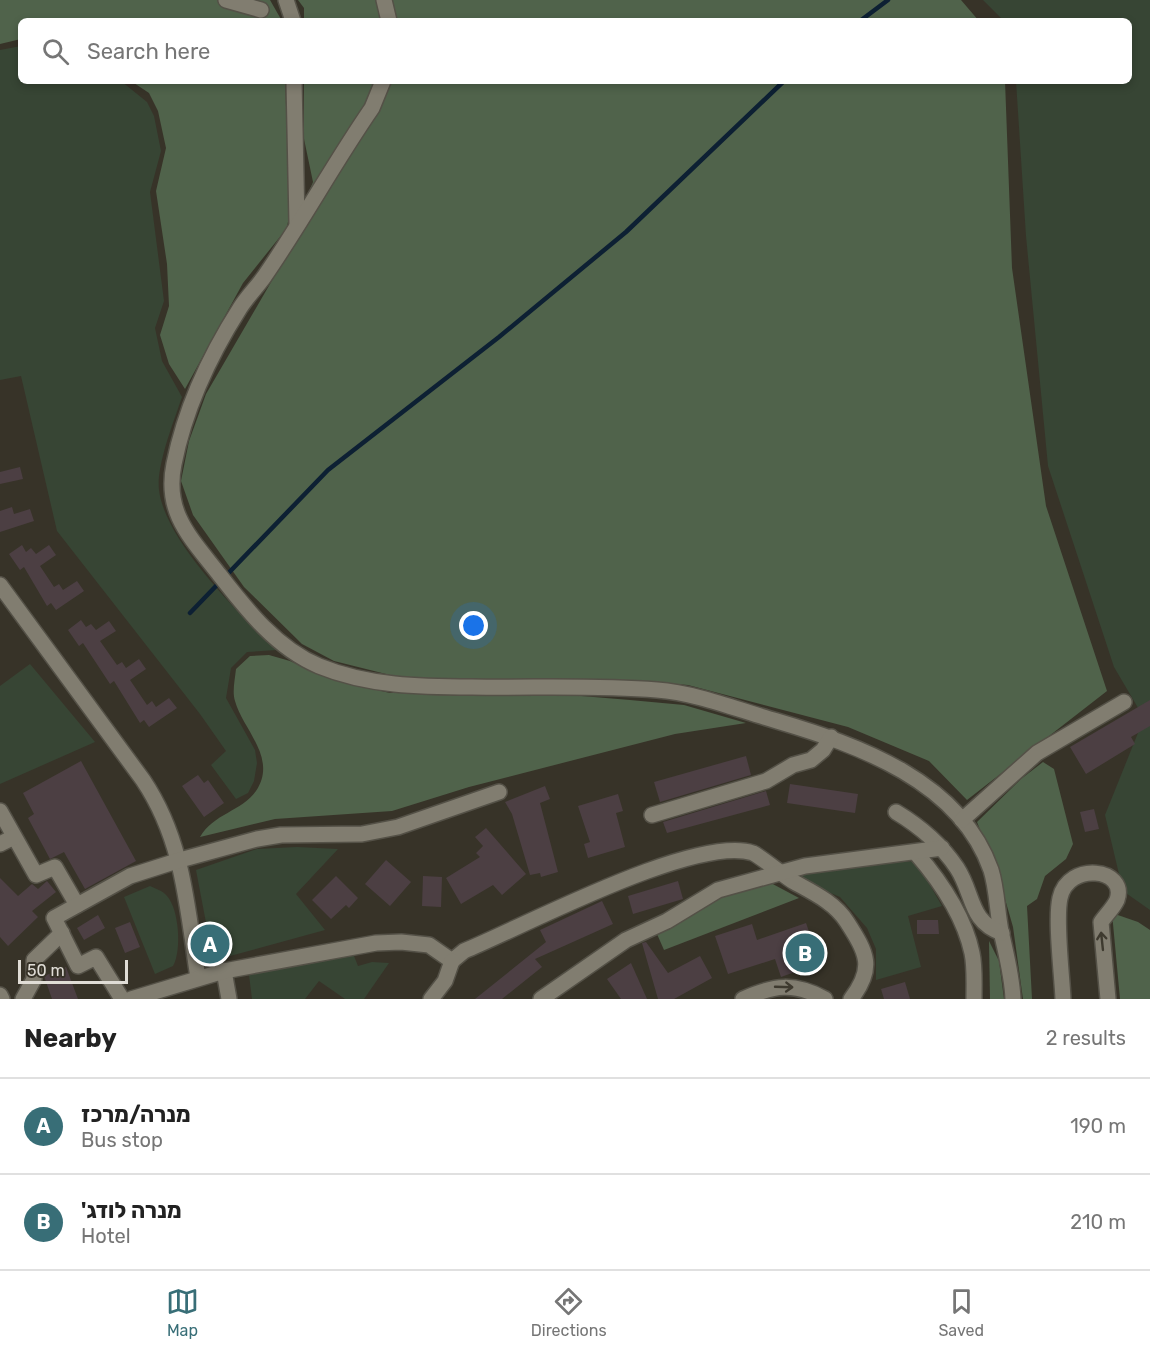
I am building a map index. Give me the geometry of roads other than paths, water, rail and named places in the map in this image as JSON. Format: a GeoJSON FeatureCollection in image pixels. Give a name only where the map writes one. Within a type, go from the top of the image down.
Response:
{"type":"FeatureCollection","features":[{"type":"Feature","properties":{"kind":"street"},"geometry":{"type":"LineString","coordinates":[[226,0],[261,10]]}},
{"type":"Feature","properties":{"kind":"street"},"geometry":{"type":"LineString","coordinates":[[286,0],[292,18]]}},
{"type":"Feature","properties":{"kind":"street"},"geometry":{"type":"LineString","coordinates":[[384,0],[388,18]]}},
{"type":"Feature","properties":{"kind":"street"},"geometry":{"type":"LineString","coordinates":[[294,84],[297,224]]}},
{"type":"Feature","properties":{"kind":"street"},"geometry":{"type":"LineString","coordinates":[[382,84],[372,108],[264,278],[242,305],[217,348],[195,395],[173,467],[171,494],[176,517],[235,595],[267,631],[292,651],[317,665],[380,683],[411,686],[661,690],[702,699],[831,737],[877,757],[916,780],[962,820],[978,842],[992,872],[1002,933],[1012,974],[1013,999]]}},
{"type":"Feature","properties":{"kind":"street"},"geometry":{"type":"LineString","coordinates":[[0,585],[155,798],[180,860],[198,978]]}},
{"type":"Feature","properties":{"kind":"street"},"geometry":{"type":"LineString","coordinates":[[962,820],[1037,753],[1124,702]]}},
{"type":"Feature","properties":{"kind":"street"},"geometry":{"type":"LineString","coordinates":[[652,815],[766,781],[793,765],[811,760],[823,750],[831,737]]}},
{"type":"Feature","properties":{"kind":"street"},"geometry":{"type":"LineString","coordinates":[[122,999],[96,957],[78,966],[54,918],[130,876],[180,860],[269,837],[362,834],[398,827],[499,792]]}},
{"type":"Feature","properties":{"kind":"street"},"geometry":{"type":"LineString","coordinates":[[0,811],[36,875],[55,867],[77,904]]}},
{"type":"Feature","properties":{"kind":"street"},"geometry":{"type":"LineString","coordinates":[[896,812],[931,836],[942,848],[966,883],[981,922],[987,928],[1002,933]]}},
{"type":"Feature","properties":{"kind":"street"},"geometry":{"type":"LineString","coordinates":[[0,844],[14,837]]}},
{"type":"Feature","properties":{"kind":"street"},"geometry":{"type":"LineString","coordinates":[[541,999],[626,940],[667,921],[718,890],[776,872],[849,859],[916,853],[942,848]]}},
{"type":"Feature","properties":{"kind":"street"},"geometry":{"type":"LineString","coordinates":[[431,999],[446,981],[452,961],[464,951],[630,878],[688,858],[729,852],[754,854],[776,872],[823,898],[842,913],[865,953],[868,965],[864,983],[851,999]]}},
{"type":"Feature","properties":{"kind":"street"},"geometry":{"type":"LineString","coordinates":[[916,853],[942,886],[964,925],[973,955],[974,999]]}},
{"type":"Feature","properties":{"kind":"street"},"geometry":{"type":"LineString","coordinates":[[1063,999],[1060,896],[1076,877],[1082,873],[1094,873],[1104,874],[1113,881],[1118,892],[1117,900],[1101,922],[1108,999]]}},
{"type":"Feature","properties":{"kind":"street"},"geometry":{"type":"LineString","coordinates":[[23,999],[34,979],[34,960],[62,933]]}},
{"type":"Feature","properties":{"kind":"street"},"geometry":{"type":"LineString","coordinates":[[143,997],[198,978],[281,958],[402,942],[429,945],[452,961]]}},
{"type":"Feature","properties":{"kind":"street"},"geometry":{"type":"LineString","coordinates":[[224,971],[230,999]]}},
{"type":"Feature","properties":{"kind":"street"},"geometry":{"type":"LineString","coordinates":[[743,999],[776,987],[804,989],[825,999]]}},
{"type":"Feature","properties":{"kind":"street"},"geometry":{"type":"LineString","coordinates":[[0,995],[2,999]]}},
{"type":"Feature","properties":{"kind":"waterway"},"geometry":{"type":"LineString","coordinates":[[864,18],[888,0]]}},
{"type":"Feature","properties":{"kind":"waterway"},"geometry":{"type":"LineString","coordinates":[[190,613],[328,470],[499,337],[626,232],[781,84]]}},
{"type":"Feature","properties":{"kind":"place","name":"מנרה/מרכז"},"geometry":{"type":"Point","coordinates":[210,944]}},
{"type":"Feature","properties":{"kind":"place","name":"'מנרה לודג"},"geometry":{"type":"Point","coordinates":[805,953]}}]}
